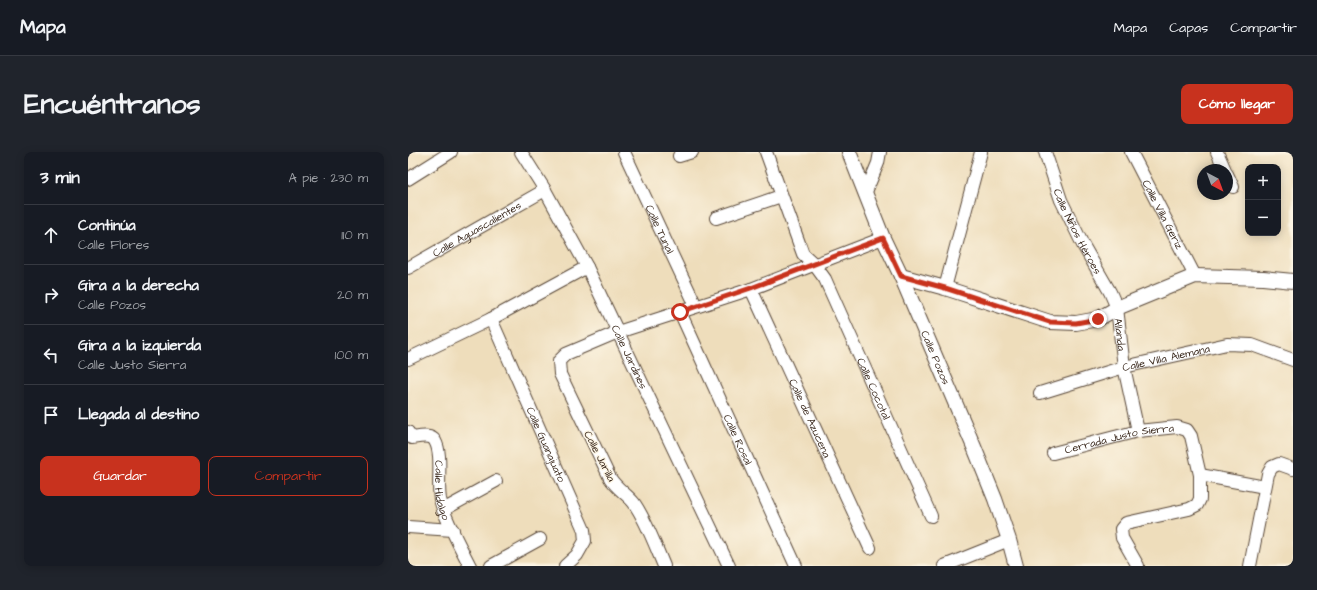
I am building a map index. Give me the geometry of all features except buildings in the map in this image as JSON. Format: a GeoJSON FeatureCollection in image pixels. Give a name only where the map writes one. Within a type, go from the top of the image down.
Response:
{"type":"FeatureCollection","features":[{"type":"Feature","properties":{"kind":"street"},"geometry":{"type":"LineString","coordinates":[[408,179],[451,152]]}},
{"type":"Feature","properties":{"kind":"street","name":"Calle Jardines"},"geometry":{"type":"LineString","coordinates":[[521,152],[545,190],[587,266],[729,566]]}},
{"type":"Feature","properties":{"kind":"street","name":"Calle Tunal"},"geometry":{"type":"LineString","coordinates":[[624,152],[696,306]]}},
{"type":"Feature","properties":{"kind":"street"},"geometry":{"type":"LineString","coordinates":[[679,156],[692,152]]}},
{"type":"Feature","properties":{"kind":"street","name":"Calle Cocotal"},"geometry":{"type":"LineString","coordinates":[[766,152],[803,254],[814,264],[825,279],[931,516]]}},
{"type":"Feature","properties":{"kind":"street","name":"Calle Pozos"},"geometry":{"type":"LineString","coordinates":[[849,152],[883,238],[901,276],[996,499],[1016,566]]}},
{"type":"Feature","properties":{"kind":"street"},"geometry":{"type":"LineString","coordinates":[[865,194],[878,163],[880,152]]}},
{"type":"Feature","properties":{"kind":"street"},"geometry":{"type":"LineString","coordinates":[[945,288],[981,152]]}},
{"type":"Feature","properties":{"kind":"street","name":"Calle Niños Héroes"},"geometry":{"type":"LineString","coordinates":[[1045,152],[1061,200],[1082,245],[1110,292],[1117,308]]}},
{"type":"Feature","properties":{"kind":"street","name":"Calle Villa Geriz"},"geometry":{"type":"LineString","coordinates":[[1131,152],[1195,276]]}},
{"type":"Feature","properties":{"kind":"street"},"geometry":{"type":"LineString","coordinates":[[1217,152],[1222,164]]}},
{"type":"Feature","properties":{"kind":"street","name":"Calle Aguascalientes"},"geometry":{"type":"LineString","coordinates":[[408,268],[545,190]]}},
{"type":"Feature","properties":{"kind":"street"},"geometry":{"type":"LineString","coordinates":[[716,218],[781,196]]}},
{"type":"Feature","properties":{"kind":"street"},"geometry":{"type":"LineString","coordinates":[[618,332],[751,288],[883,238]]}},
{"type":"Feature","properties":{"kind":"street"},"geometry":{"type":"LineString","coordinates":[[408,359],[490,319],[587,266]]}},
{"type":"Feature","properties":{"kind":"street"},"geometry":{"type":"LineString","coordinates":[[901,276],[945,288],[1050,322],[1076,323],[1098,319],[1117,308],[1195,276],[1263,278],[1293,281]]}},
{"type":"Feature","properties":{"kind":"street","name":"Calle de Azucena"},"geometry":{"type":"LineString","coordinates":[[751,288],[870,548]]}},
{"type":"Feature","properties":{"kind":"street","name":"Allanda"},"geometry":{"type":"LineString","coordinates":[[1117,308],[1124,368],[1138,430]]}},
{"type":"Feature","properties":{"kind":"street","name":"Calle Rosal"},"geometry":{"type":"LineString","coordinates":[[680,312],[796,566]]}},
{"type":"Feature","properties":{"kind":"street","name":"Calle Guanajuato"},"geometry":{"type":"LineString","coordinates":[[490,319],[584,530],[585,541],[577,554],[565,566]]}},
{"type":"Feature","properties":{"kind":"street","name":"Calle Jarilla"},"geometry":{"type":"LineString","coordinates":[[618,332],[566,354],[559,361],[560,374],[610,478],[632,501],[639,512],[664,566]]}},
{"type":"Feature","properties":{"kind":"street","name":"Calle Villa Alemana"},"geometry":{"type":"LineString","coordinates":[[1040,393],[1124,368],[1227,344],[1252,345],[1293,360]]}},
{"type":"Feature","properties":{"kind":"street","name":"Cerrada Justo Sierra"},"geometry":{"type":"LineString","coordinates":[[1053,454],[1138,430],[1177,427],[1187,430],[1191,436],[1200,475]]}},
{"type":"Feature","properties":{"kind":"street","name":"Calle Hidalgo"},"geometry":{"type":"LineString","coordinates":[[408,432],[412,438],[430,437],[435,440],[438,449],[440,496],[443,510],[470,566]]}},
{"type":"Feature","properties":{"kind":"street"},"geometry":{"type":"LineString","coordinates":[[1250,566],[1268,474],[1272,467],[1279,464],[1293,469]]}},
{"type":"Feature","properties":{"kind":"street"},"geometry":{"type":"LineString","coordinates":[[1138,566],[1122,538],[1121,529],[1126,523],[1196,505],[1200,499],[1200,475],[1265,487]]}},
{"type":"Feature","properties":{"kind":"street"},"geometry":{"type":"LineString","coordinates":[[443,510],[496,481]]}},
{"type":"Feature","properties":{"kind":"street"},"geometry":{"type":"LineString","coordinates":[[408,527],[453,530]]}},
{"type":"Feature","properties":{"kind":"street"},"geometry":{"type":"LineString","coordinates":[[491,566],[540,538]]}},
{"type":"Feature","properties":{"kind":"street"},"geometry":{"type":"LineString","coordinates":[[944,566],[1009,540]]}},
{"type":"Feature","properties":{"kind":"route"},"geometry":{"type":"LineString","coordinates":[[680,312],[751,288],[883,238],[901,276],[945,288],[1050,322],[1076,323],[1098,319]]}}]}
